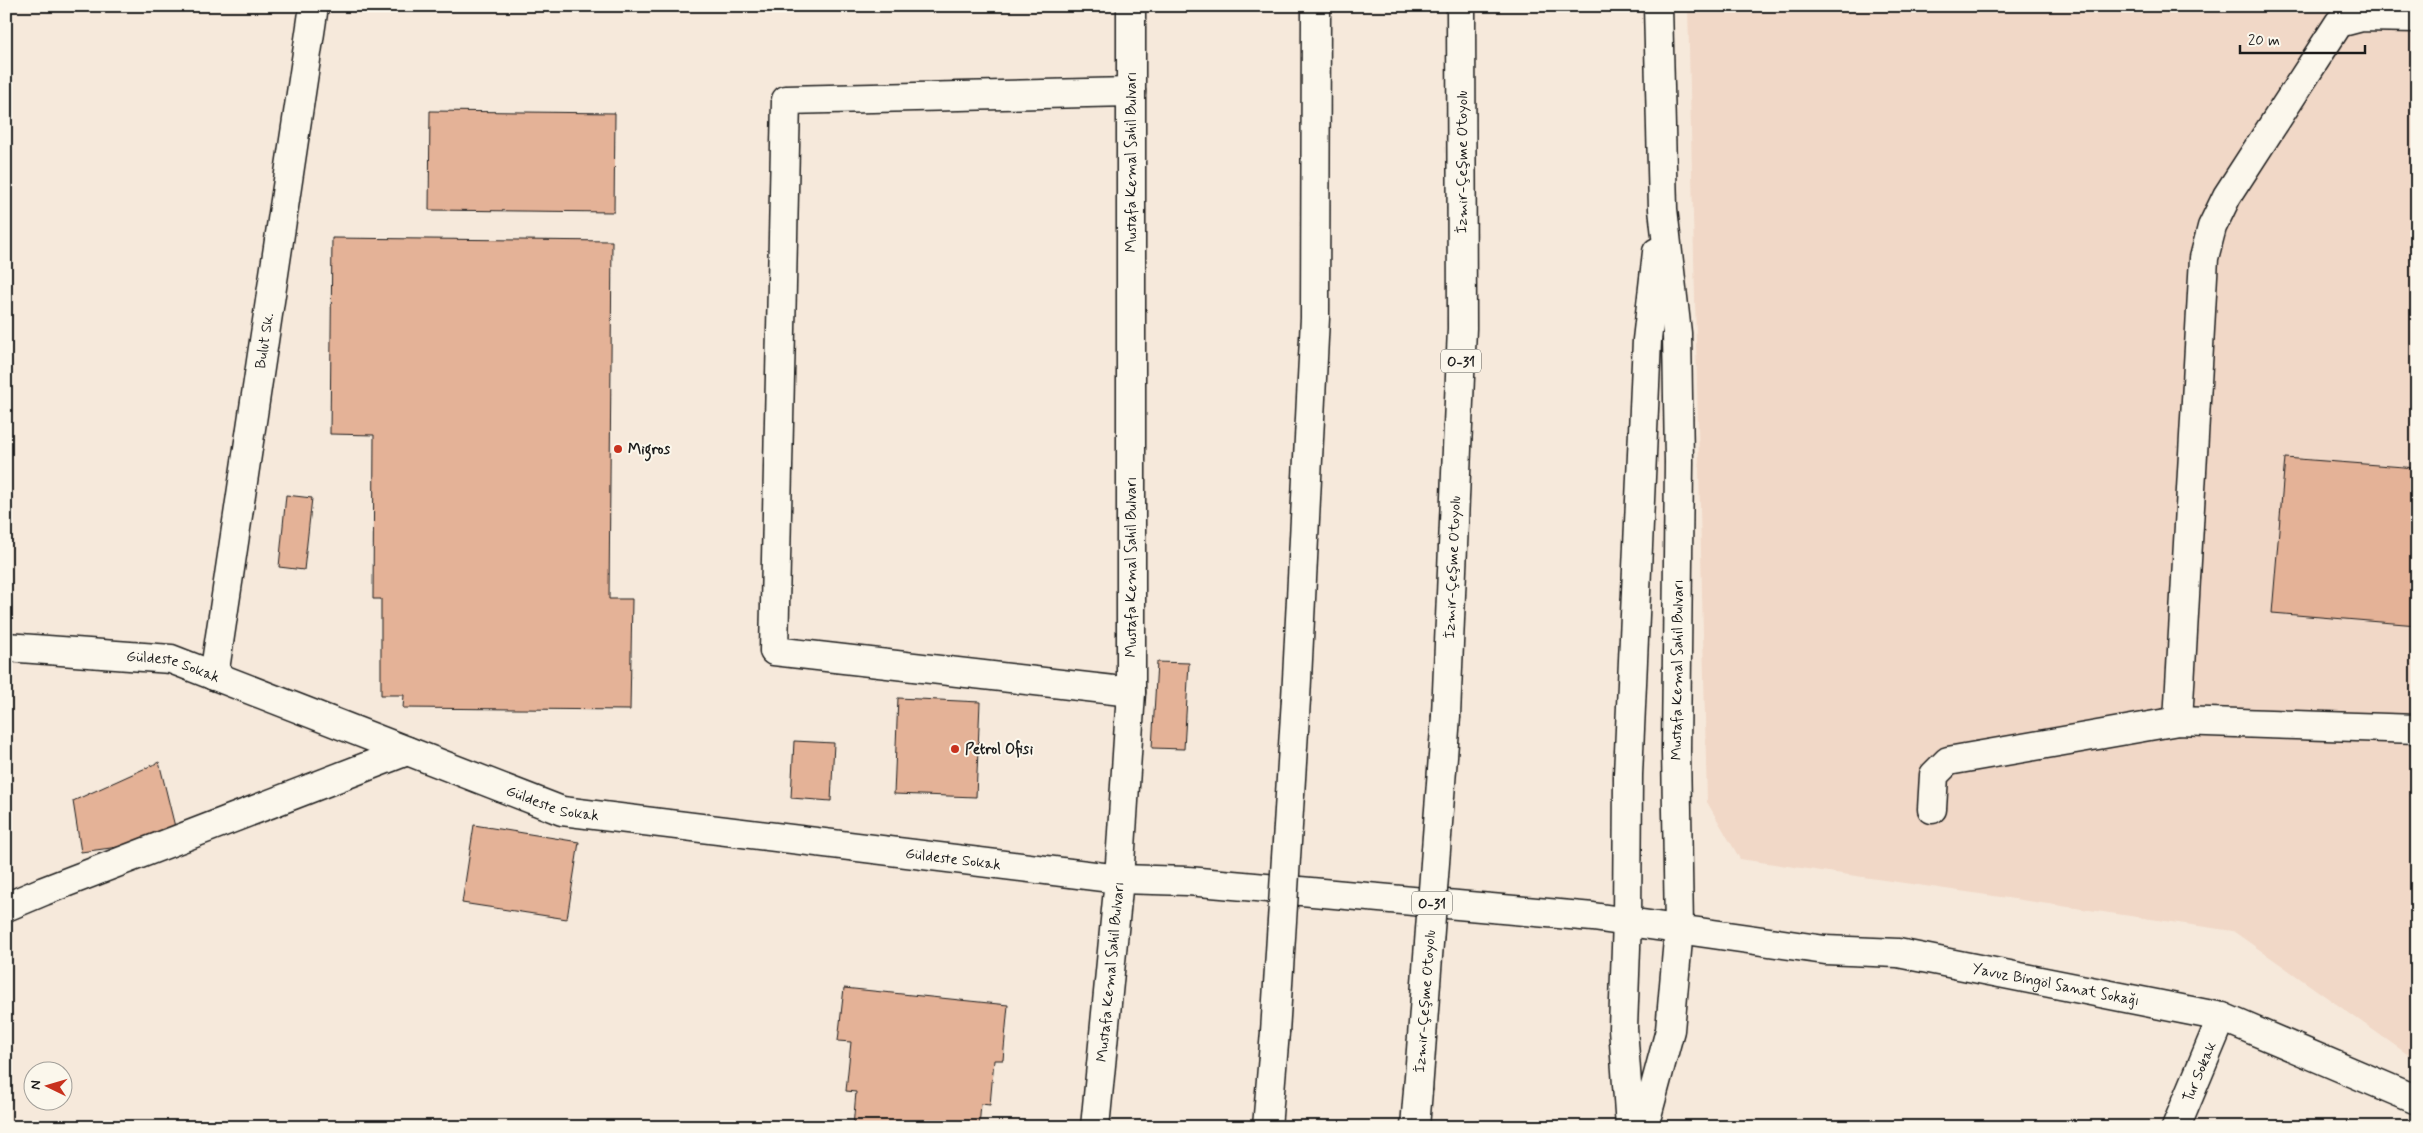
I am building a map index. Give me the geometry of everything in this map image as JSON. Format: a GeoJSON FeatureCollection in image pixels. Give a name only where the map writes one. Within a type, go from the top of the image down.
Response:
{"type":"FeatureCollection","features":[{"type":"Feature","properties":{"kind":"main road","name":"Bulut Sk."},"geometry":{"type":"LineString","coordinates":[[214,676],[314,6]]}},
{"type":"Feature","properties":{"kind":"main road","name":"Mustafa Kemal Sahil Bulvarı"},"geometry":{"type":"LineString","coordinates":[[1095,1127],[1119,879],[1131,692],[1131,6]]}},
{"type":"Feature","properties":{"kind":"main road"},"geometry":{"type":"LineString","coordinates":[[1267,1127],[1276,1032],[1296,699],[1315,318],[1316,6]]}},
{"type":"Feature","properties":{"kind":"main road","name":"İzmir-Çeşme Otoyolu"},"geometry":{"type":"LineString","coordinates":[[1415,1127],[1446,716],[1462,328],[1461,6]]}},
{"type":"Feature","properties":{"kind":"main road","name":"Mustafa Kemal Sahil Bulvarı"},"geometry":{"type":"LineString","coordinates":[[1644,1127],[1670,1030],[1679,928],[1676,751],[1679,462],[1677,333],[1663,209],[1658,6]]}},
{"type":"Feature","properties":{"kind":"main road"},"geometry":{"type":"LineString","coordinates":[[2178,721],[2204,258],[2212,227],[2227,196],[2339,23],[2362,17],[2417,18]]}},
{"type":"Feature","properties":{"kind":"main road"},"geometry":{"type":"LineString","coordinates":[[1131,92],[786,100],[774,651],[1131,692]]}},
{"type":"Feature","properties":{"kind":"main road","name":"Mustafa Kemal Sahil Bulvarı"},"geometry":{"type":"LineString","coordinates":[[1630,1127],[1623,1028],[1627,921],[1628,775],[1646,350],[1663,209]]}},
{"type":"Feature","properties":{"kind":"main road","name":"Güldeste Sokak"},"geometry":{"type":"LineString","coordinates":[[6,647],[171,659],[562,811],[1119,879],[1188,881],[1627,921]]}},
{"type":"Feature","properties":{"kind":"main road"},"geometry":{"type":"LineString","coordinates":[[1932,809],[1934,775],[1948,761],[2178,721],[2417,730]]}},
{"type":"Feature","properties":{"kind":"main road"},"geometry":{"type":"LineString","coordinates":[[6,907],[53,887],[407,751]]}},
{"type":"Feature","properties":{"kind":"main road","name":"Yavuz Bingöl Sanat Sokağı"},"geometry":{"type":"LineString","coordinates":[[1627,921],[1825,950],[1898,953],[2222,1017],[2417,1100]]}},
{"type":"Feature","properties":{"kind":"main road","name":"Tur Sokak"},"geometry":{"type":"LineString","coordinates":[[2176,1127],[2222,1017]]}},
{"type":"Feature","properties":{"kind":"shaded area"},"geometry":{"type":"Polygon","coordinates":[[[1688,6],[2417,6],[2417,1061],[2233,931],[1740,859],[1707,802],[1688,6]]]}},
{"type":"Feature","properties":{"kind":"building"},"geometry":{"type":"Polygon","coordinates":[[[430,111],[615,113],[614,212],[429,210],[430,111]]]}},
{"type":"Feature","properties":{"kind":"building"},"geometry":{"type":"Polygon","coordinates":[[[332,238],[612,241],[609,599],[632,599],[630,710],[403,708],[404,695],[381,695],[381,599],[373,599],[374,435],[330,434],[332,238]]]}},
{"type":"Feature","properties":{"kind":"building"},"geometry":{"type":"Polygon","coordinates":[[[2285,458],[2417,468],[2417,625],[2272,613],[2285,458]]]}},
{"type":"Feature","properties":{"kind":"building"},"geometry":{"type":"Polygon","coordinates":[[[286,495],[312,498],[304,570],[279,567],[286,495]]]}},
{"type":"Feature","properties":{"kind":"building"},"geometry":{"type":"Polygon","coordinates":[[[1157,662],[1189,663],[1184,749],[1152,748],[1157,662]]]}},
{"type":"Feature","properties":{"kind":"building"},"geometry":{"type":"Polygon","coordinates":[[[898,698],[980,702],[976,797],[894,794],[898,698]]]}},
{"type":"Feature","properties":{"kind":"building"},"geometry":{"type":"Polygon","coordinates":[[[794,741],[834,743],[831,801],[791,798],[794,741]]]}},
{"type":"Feature","properties":{"kind":"building"},"geometry":{"type":"Polygon","coordinates":[[[159,762],[178,839],[81,852],[73,801],[159,762]]]}},
{"type":"Feature","properties":{"kind":"building"},"geometry":{"type":"Polygon","coordinates":[[[474,825],[579,842],[567,919],[462,903],[474,825]]]}},
{"type":"Feature","properties":{"kind":"building"},"geometry":{"type":"Polygon","coordinates":[[[844,988],[1008,1005],[1003,1060],[994,1060],[990,1105],[981,1104],[979,1127],[853,1127],[856,1092],[846,1091],[851,1042],[838,1041],[844,988]]]}},
{"type":"Feature","properties":{"kind":"place","name":"Migros"},"geometry":{"type":"Point","coordinates":[618,449]}},
{"type":"Feature","properties":{"kind":"place","name":"Petrol Ofisi"},"geometry":{"type":"Point","coordinates":[955,749]}}]}
